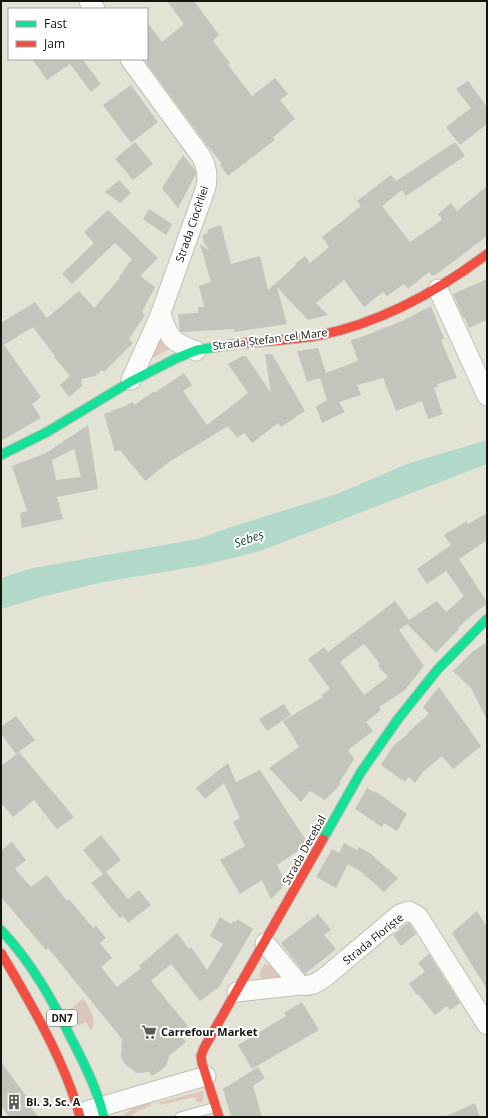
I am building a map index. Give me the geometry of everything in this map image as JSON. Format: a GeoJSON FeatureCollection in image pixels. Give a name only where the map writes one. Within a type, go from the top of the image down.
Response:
{"type":"FeatureCollection","features":[{"type":"Feature","properties":{"kind":"street","name":"Strada Ciocîrliei"},"geometry":{"type":"LineString","coordinates":[[131,60],[201,156],[206,165],[208,175],[206,187],[160,314],[131,380]]}},
{"type":"Feature","properties":{"kind":"street","name":"Strada Ștefan cel Mare"},"geometry":{"type":"LineString","coordinates":[[1,455],[46,433],[131,380],[182,355],[209,347],[235,343],[296,339],[326,334],[353,326],[381,316],[438,289],[466,272],[487,254]]}},
{"type":"Feature","properties":{"kind":"street"},"geometry":{"type":"LineString","coordinates":[[438,289],[487,396]]}},
{"type":"Feature","properties":{"kind":"street"},"geometry":{"type":"LineString","coordinates":[[160,314],[165,329],[175,342],[196,351]]}},
{"type":"Feature","properties":{"kind":"street","name":"Strada Decebal"},"geometry":{"type":"LineString","coordinates":[[219,1117],[202,1064],[201,1056],[374,752],[404,710],[437,670],[487,619]]}},
{"type":"Feature","properties":{"kind":"street","name":"Strada Floriște"},"geometry":{"type":"LineString","coordinates":[[237,992],[300,985],[306,986],[313,984],[324,978],[400,914],[409,911],[418,916],[487,1025]]}},
{"type":"Feature","properties":{"kind":"street","name":"DN7"},"geometry":{"type":"LineString","coordinates":[[1,930],[10,939],[37,974],[58,1011],[86,1067],[103,1112]]}},
{"type":"Feature","properties":{"kind":"street"},"geometry":{"type":"LineString","coordinates":[[265,943],[300,985]]}},
{"type":"Feature","properties":{"kind":"street","name":"DN7"},"geometry":{"type":"LineString","coordinates":[[1,953],[29,1001],[56,1055],[80,1115]]}},
{"type":"Feature","properties":{"kind":"street"},"geometry":{"type":"LineString","coordinates":[[80,1115],[103,1112],[206,1076]]}},
{"type":"Feature","properties":{"kind":"lane"},"geometry":{"type":"LineString","coordinates":[[180,1117],[216,1107]]}},
{"type":"Feature","properties":{"kind":"shaded area"},"geometry":{"type":"Polygon","coordinates":[[[159,335],[163,342],[171,348],[149,360],[159,335]]]}},
{"type":"Feature","properties":{"kind":"shaded area"},"geometry":{"type":"Polygon","coordinates":[[[264,964],[273,967],[282,977],[262,980],[259,975],[264,964]]]}},
{"type":"Feature","properties":{"kind":"shaded area"},"geometry":{"type":"Polygon","coordinates":[[[83,998],[90,1009],[94,1021],[92,1029],[90,1030],[86,1022],[79,1025],[76,1024],[69,1011],[83,998]]]}},
{"type":"Feature","properties":{"kind":"shaded area"},"geometry":{"type":"Polygon","coordinates":[[[204,1091],[203,1102],[197,1102],[194,1097],[160,1105],[159,1102],[204,1091]]]}},
{"type":"Feature","properties":{"kind":"shaded area"},"geometry":{"type":"Polygon","coordinates":[[[150,1102],[151,1106],[140,1110],[130,1117],[124,1117],[123,1115],[137,1105],[150,1102]]]}},
{"type":"Feature","properties":{"kind":"water","name":"Sebeș"},"geometry":{"type":"Polygon","coordinates":[[[487,440],[487,464],[260,551],[204,565],[98,583],[41,597],[1,609],[1,578],[33,568],[198,539],[231,527],[337,494],[407,464],[487,440]]]}},
{"type":"Feature","properties":{"kind":"building"},"geometry":{"type":"Polygon","coordinates":[[[167,1],[194,1],[219,35],[213,41],[230,63],[228,65],[252,96],[275,78],[288,94],[280,100],[295,119],[273,137],[275,140],[228,176],[220,165],[222,164],[147,64],[148,23],[162,42],[184,24],[167,1]]]}},
{"type":"Feature","properties":{"kind":"building"},"geometry":{"type":"Polygon","coordinates":[[[33,60],[83,60],[101,84],[91,92],[70,64],[47,80],[33,60]]]}},
{"type":"Feature","properties":{"kind":"building"},"geometry":{"type":"Polygon","coordinates":[[[468,81],[487,107],[487,124],[460,145],[446,127],[471,108],[456,89],[468,81]]]}},
{"type":"Feature","properties":{"kind":"building"},"geometry":{"type":"Polygon","coordinates":[[[131,85],[158,122],[131,143],[103,105],[131,85]]]}},
{"type":"Feature","properties":{"kind":"building"},"geometry":{"type":"Polygon","coordinates":[[[135,142],[153,164],[133,180],[115,159],[135,142]]]}},
{"type":"Feature","properties":{"kind":"building"},"geometry":{"type":"Polygon","coordinates":[[[455,142],[465,156],[406,196],[402,190],[382,206],[410,242],[442,220],[438,214],[451,203],[457,211],[487,186],[487,236],[437,274],[433,276],[429,272],[408,289],[404,284],[387,296],[383,292],[364,307],[344,280],[316,303],[328,315],[308,320],[277,287],[287,324],[234,332],[234,329],[180,331],[178,314],[198,313],[198,307],[204,307],[199,286],[211,282],[200,244],[210,251],[204,243],[202,235],[208,233],[207,230],[221,225],[231,264],[260,256],[268,290],[305,256],[310,263],[329,247],[322,237],[361,206],[357,201],[391,175],[396,181],[455,142]]]}},
{"type":"Feature","properties":{"kind":"building"},"geometry":{"type":"Polygon","coordinates":[[[183,155],[195,170],[196,174],[178,208],[162,188],[183,155]]]}},
{"type":"Feature","properties":{"kind":"building"},"geometry":{"type":"Polygon","coordinates":[[[119,180],[131,193],[120,203],[105,192],[119,180]]]}},
{"type":"Feature","properties":{"kind":"building"},"geometry":{"type":"Polygon","coordinates":[[[149,209],[172,224],[166,235],[143,219],[149,209]]]}},
{"type":"Feature","properties":{"kind":"building"},"geometry":{"type":"Polygon","coordinates":[[[108,210],[158,258],[140,276],[155,287],[142,312],[145,315],[129,339],[133,343],[104,372],[102,370],[95,376],[81,379],[82,386],[69,397],[60,385],[70,376],[54,357],[55,356],[33,327],[4,345],[41,397],[32,404],[41,418],[1,441],[1,323],[35,302],[47,318],[79,291],[94,308],[120,278],[119,277],[132,259],[115,243],[72,284],[62,274],[94,243],[84,232],[108,210]]]}},
{"type":"Feature","properties":{"kind":"building"},"geometry":{"type":"Polygon","coordinates":[[[487,279],[487,320],[469,328],[453,294],[487,279]]]}},
{"type":"Feature","properties":{"kind":"building"},"geometry":{"type":"Polygon","coordinates":[[[431,306],[444,339],[441,340],[457,378],[437,384],[438,387],[434,388],[443,414],[428,419],[422,401],[396,411],[383,378],[357,385],[361,395],[339,402],[345,412],[322,423],[316,407],[327,400],[320,378],[307,382],[297,351],[318,348],[326,373],[358,361],[351,340],[402,321],[431,306]]]}},
{"type":"Feature","properties":{"kind":"building"},"geometry":{"type":"Polygon","coordinates":[[[265,354],[272,354],[305,411],[281,427],[278,423],[252,443],[244,433],[237,438],[228,426],[169,462],[145,481],[120,450],[115,452],[104,414],[133,402],[134,405],[184,373],[192,385],[183,391],[207,425],[248,393],[228,364],[242,356],[246,356],[271,393],[265,354]]]}},
{"type":"Feature","properties":{"kind":"building"},"geometry":{"type":"Polygon","coordinates":[[[88,425],[98,489],[57,497],[63,519],[22,528],[20,513],[27,511],[12,466],[46,453],[88,425]],[[74,449],[52,460],[56,480],[81,477],[74,449]]]}},
{"type":"Feature","properties":{"kind":"building"},"geometry":{"type":"Polygon","coordinates":[[[487,513],[487,540],[459,559],[487,604],[458,628],[459,629],[436,653],[407,624],[399,630],[424,666],[404,691],[379,707],[381,710],[366,722],[373,731],[348,750],[354,759],[338,787],[325,800],[310,791],[301,802],[269,768],[299,747],[283,721],[323,697],[322,695],[330,689],[308,659],[324,647],[328,652],[395,601],[409,620],[437,601],[446,612],[464,596],[446,571],[427,584],[417,569],[451,545],[444,535],[467,521],[468,524],[487,513]],[[364,644],[340,662],[364,695],[388,677],[378,666],[380,664],[364,644]]]}},
{"type":"Feature","properties":{"kind":"building"},"geometry":{"type":"Polygon","coordinates":[[[487,642],[487,720],[471,688],[453,671],[472,652],[487,642]]]}},
{"type":"Feature","properties":{"kind":"building"},"geometry":{"type":"Polygon","coordinates":[[[439,687],[481,746],[453,769],[442,756],[423,772],[415,783],[409,777],[405,782],[381,765],[393,746],[429,714],[423,707],[439,687]]]}},
{"type":"Feature","properties":{"kind":"building"},"geometry":{"type":"Polygon","coordinates":[[[284,704],[291,715],[267,731],[259,719],[284,704]]]}},
{"type":"Feature","properties":{"kind":"building"},"geometry":{"type":"Polygon","coordinates":[[[16,716],[35,740],[16,754],[1,734],[1,727],[16,716]]]}},
{"type":"Feature","properties":{"kind":"building"},"geometry":{"type":"Polygon","coordinates":[[[19,752],[74,817],[57,829],[34,800],[13,817],[1,803],[1,766],[19,752]]]}},
{"type":"Feature","properties":{"kind":"building"},"geometry":{"type":"Polygon","coordinates":[[[228,763],[236,782],[260,770],[307,842],[305,846],[277,865],[285,881],[281,889],[271,899],[262,880],[240,894],[220,860],[245,846],[233,822],[240,818],[224,783],[205,799],[196,788],[228,763]]]}},
{"type":"Feature","properties":{"kind":"building"},"geometry":{"type":"Polygon","coordinates":[[[367,788],[375,793],[375,791],[407,814],[397,831],[384,823],[382,827],[355,809],[367,788]]]}},
{"type":"Feature","properties":{"kind":"building"},"geometry":{"type":"Polygon","coordinates":[[[101,835],[121,860],[103,874],[83,850],[101,835]]]}},
{"type":"Feature","properties":{"kind":"building"},"geometry":{"type":"Polygon","coordinates":[[[12,842],[26,860],[15,869],[31,887],[47,875],[67,901],[69,899],[93,928],[96,926],[106,938],[100,943],[112,958],[101,967],[117,987],[141,968],[139,966],[177,933],[189,949],[191,947],[207,970],[223,944],[210,936],[220,917],[231,924],[233,921],[236,922],[237,919],[253,929],[219,987],[200,1001],[171,964],[151,981],[188,1026],[179,1033],[186,1042],[169,1056],[167,1064],[163,1069],[152,1076],[149,1072],[136,1073],[125,1064],[121,1058],[122,1039],[48,948],[46,950],[1,897],[1,850],[12,842]]]}},
{"type":"Feature","properties":{"kind":"building"},"geometry":{"type":"Polygon","coordinates":[[[344,843],[357,850],[359,847],[371,854],[398,878],[384,892],[360,871],[348,864],[336,888],[316,877],[332,849],[339,853],[344,843]]]}},
{"type":"Feature","properties":{"kind":"building"},"geometry":{"type":"Polygon","coordinates":[[[106,872],[128,899],[139,890],[151,905],[128,923],[123,916],[120,918],[91,883],[106,872]]]}},
{"type":"Feature","properties":{"kind":"building"},"geometry":{"type":"Polygon","coordinates":[[[477,911],[487,927],[487,989],[452,933],[477,911]]]}},
{"type":"Feature","properties":{"kind":"building"},"geometry":{"type":"Polygon","coordinates":[[[318,914],[331,930],[324,935],[336,949],[305,974],[281,943],[318,914]]]}},
{"type":"Feature","properties":{"kind":"building"},"geometry":{"type":"Polygon","coordinates":[[[408,923],[416,934],[401,946],[393,935],[408,923]]]}},
{"type":"Feature","properties":{"kind":"building"},"geometry":{"type":"Polygon","coordinates":[[[429,954],[460,1003],[450,1010],[447,1006],[435,1015],[409,984],[425,971],[418,963],[429,954]]]}},
{"type":"Feature","properties":{"kind":"building"},"geometry":{"type":"Polygon","coordinates":[[[302,1002],[319,1030],[252,1069],[238,1045],[286,1016],[284,1013],[302,1002]]]}},
{"type":"Feature","properties":{"kind":"building","name":"Bl. 3, Sc. A"},"geometry":{"type":"Polygon","coordinates":[[[1,1062],[27,1097],[25,1099],[38,1117],[9,1117],[1,1105],[1,1062]]]}},
{"type":"Feature","properties":{"kind":"building"},"geometry":{"type":"Polygon","coordinates":[[[258,1067],[265,1078],[253,1086],[262,1117],[231,1117],[223,1089],[258,1067]]]}},
{"type":"Feature","properties":{"kind":"building"},"geometry":{"type":"Polygon","coordinates":[[[475,1103],[480,1117],[444,1117],[475,1103]]]}},
{"type":"Feature","properties":{"kind":"traffic: fast"},"geometry":{"type":"LineString","coordinates":[[1,455],[47,432],[130,382],[177,358],[197,350],[236,344]]}},
{"type":"Feature","properties":{"kind":"traffic: fast"},"geometry":{"type":"LineString","coordinates":[[323,839],[361,772],[398,719],[438,669],[487,619]]}},
{"type":"Feature","properties":{"kind":"traffic: fast"},"geometry":{"type":"LineString","coordinates":[[1,930],[22,955],[40,981],[56,1009],[90,1076],[104,1117]]}},
{"type":"Feature","properties":{"kind":"traffic: jam"},"geometry":{"type":"LineString","coordinates":[[236,344],[321,335],[366,322],[408,304],[468,268],[487,254]]}},
{"type":"Feature","properties":{"kind":"traffic: jam"},"geometry":{"type":"LineString","coordinates":[[219,1117],[201,1056],[204,1048],[323,839]]}},
{"type":"Feature","properties":{"kind":"traffic: jam"},"geometry":{"type":"LineString","coordinates":[[1,953],[46,1032],[65,1075],[80,1117]]}},
{"type":"Feature","properties":{"kind":"place","name":"Carrefour Market"},"geometry":{"type":"Point","coordinates":[149,1032]}},
{"type":"Feature","properties":{"kind":"place","name":"Bl. 3, Sc. A"},"geometry":{"type":"Point","coordinates":[14,1102]}}]}
